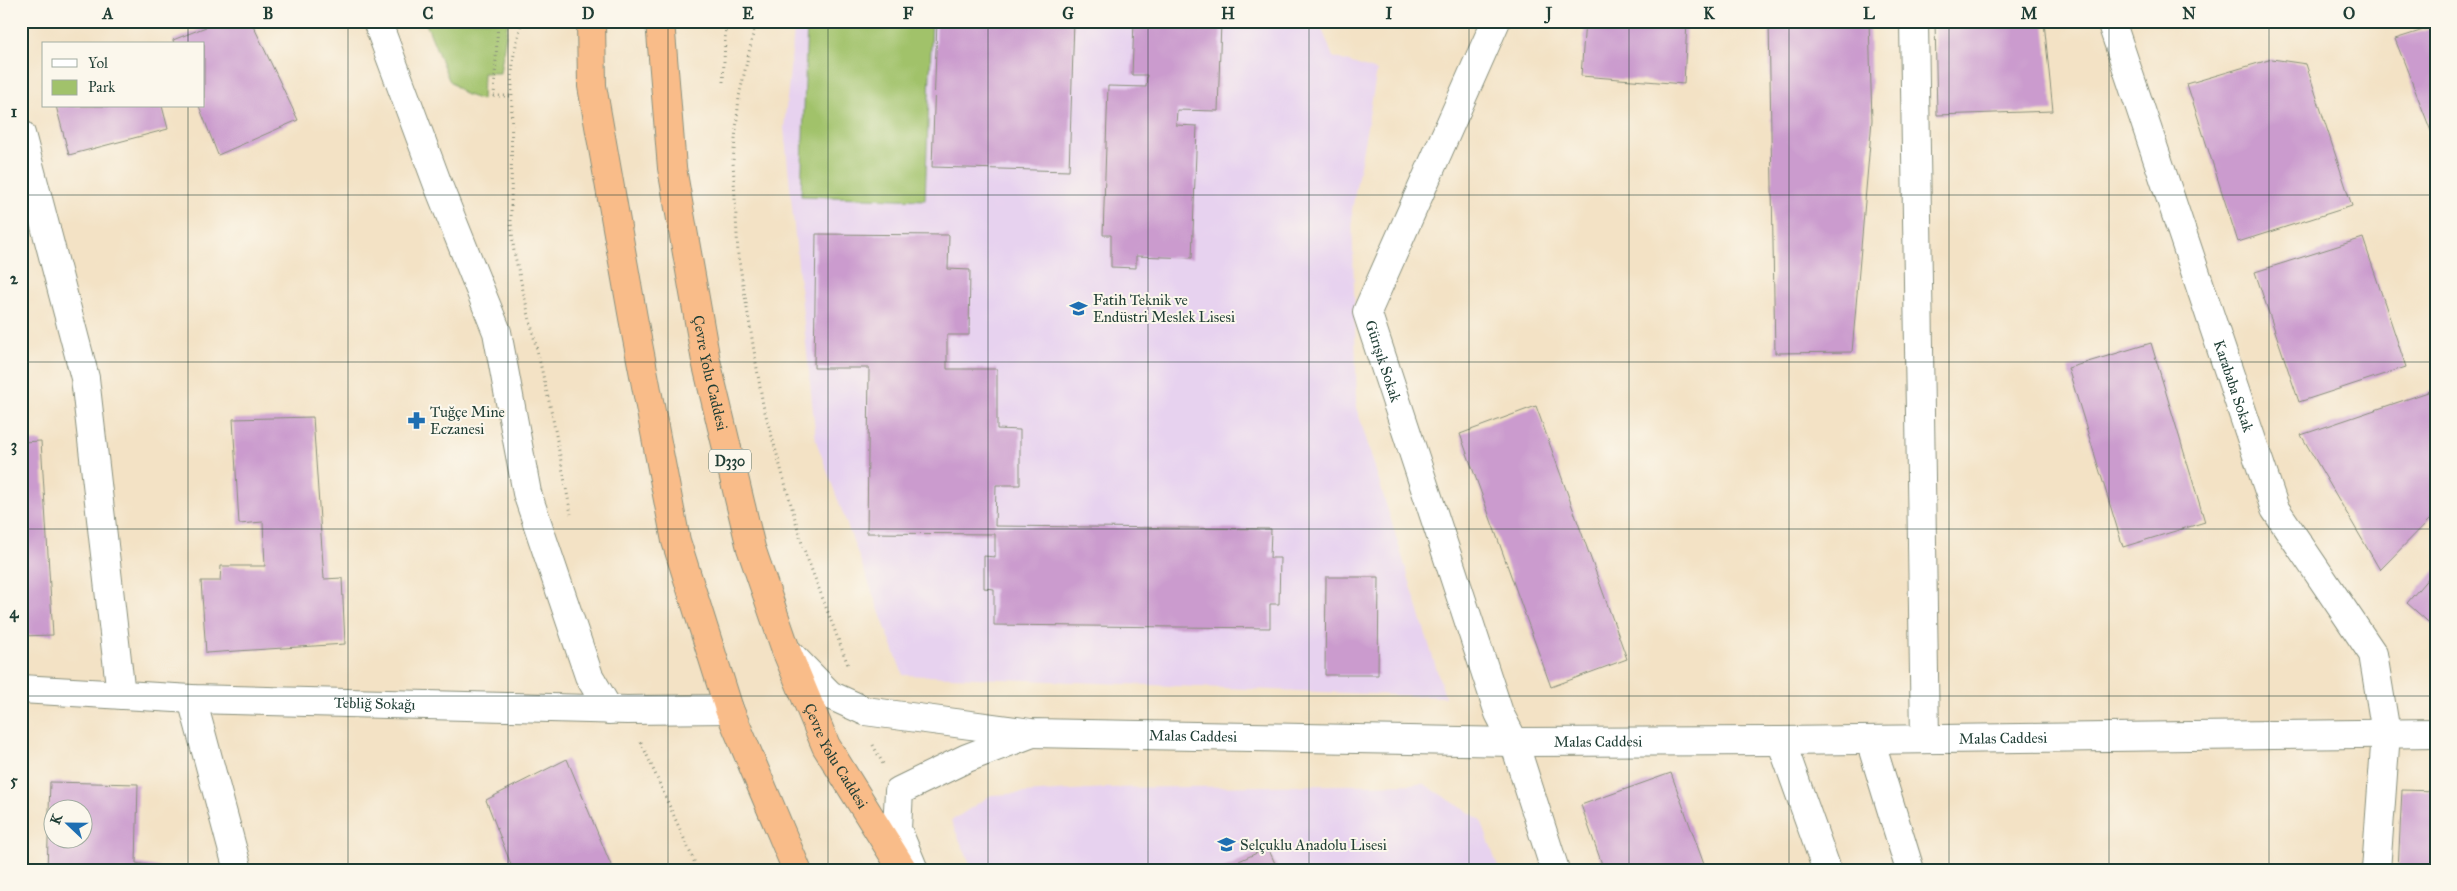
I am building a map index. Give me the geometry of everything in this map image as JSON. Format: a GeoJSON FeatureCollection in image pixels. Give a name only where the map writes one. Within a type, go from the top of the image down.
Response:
{"type":"FeatureCollection","features":[{"type":"Feature","properties":{"kind":"highway"},"geometry":{"type":"LineString","coordinates":[[591,21],[592,86],[632,318],[676,541],[728,709],[798,870]]}},
{"type":"Feature","properties":{"kind":"highway","name":"Çevre Yolu Caddesi"},"geometry":{"type":"LineString","coordinates":[[660,21],[660,47],[672,168],[706,361],[751,548],[786,650],[826,746],[903,870]]}},
{"type":"Feature","properties":{"kind":"street"},"geometry":{"type":"LineString","coordinates":[[377,21],[438,185],[497,332],[527,493],[589,676],[618,710]]}},
{"type":"Feature","properties":{"kind":"street","name":"Gürışık Sokak"},"geometry":{"type":"LineString","coordinates":[[1496,21],[1367,312],[1499,713],[1514,742],[1555,870]]}},
{"type":"Feature","properties":{"kind":"street"},"geometry":{"type":"LineString","coordinates":[[1914,21],[1925,739]]}},
{"type":"Feature","properties":{"kind":"street","name":"Karababa Sokak"},"geometry":{"type":"LineString","coordinates":[[2111,21],[2275,509],[2373,654],[2386,733],[2376,870]]}},
{"type":"Feature","properties":{"kind":"street"},"geometry":{"type":"LineString","coordinates":[[21,134],[85,378],[121,695]]}},
{"type":"Feature","properties":{"kind":"street","name":"Malas Caddesi"},"geometry":{"type":"LineString","coordinates":[[786,650],[830,695],[865,710],[1031,733],[1514,742],[1781,741],[2436,733]]}},
{"type":"Feature","properties":{"kind":"street","name":"Tebliğ Sokağı"},"geometry":{"type":"LineString","coordinates":[[21,689],[192,699],[618,710],[728,709]]}},
{"type":"Feature","properties":{"kind":"street"},"geometry":{"type":"LineString","coordinates":[[192,699],[238,870]]}},
{"type":"Feature","properties":{"kind":"street"},"geometry":{"type":"LineString","coordinates":[[914,870],[897,829],[899,791],[967,758],[1031,733]]}},
{"type":"Feature","properties":{"kind":"street"},"geometry":{"type":"LineString","coordinates":[[1870,740],[1910,870]]}},
{"type":"Feature","properties":{"kind":"street"},"geometry":{"type":"LineString","coordinates":[[1781,741],[1827,870]]}},
{"type":"Feature","properties":{"kind":"path"},"geometry":{"type":"LineString","coordinates":[[498,21],[494,96],[511,96]]}},
{"type":"Feature","properties":{"kind":"path"},"geometry":{"type":"LineString","coordinates":[[522,21],[514,53],[511,96],[511,222],[514,252],[552,414],[572,521]]}},
{"type":"Feature","properties":{"kind":"path"},"geometry":{"type":"LineString","coordinates":[[724,82],[726,21]]}},
{"type":"Feature","properties":{"kind":"path"},"geometry":{"type":"LineString","coordinates":[[756,21],[740,97],[734,161],[738,254],[763,405],[803,547],[865,710],[874,748],[899,791]]}},
{"type":"Feature","properties":{"kind":"path"},"geometry":{"type":"LineString","coordinates":[[618,710],[698,870]]}},
{"type":"Feature","properties":{"kind":"shaded area","name":"Fatih Teknik ve Endüstri Meslek Lisesi"},"geometry":{"type":"Polygon","coordinates":[[[795,21],[1319,21],[1333,57],[1377,71],[1352,210],[1357,409],[1445,697],[903,675],[816,441],[784,128],[795,21]]]}},
{"type":"Feature","properties":{"kind":"shaded area","name":"Selçuklu Anadolu Lisesi"},"geometry":{"type":"Polygon","coordinates":[[[1424,784],[1481,820],[1499,870],[973,870],[951,821],[991,795],[1107,788],[1424,784]]]}},
{"type":"Feature","properties":{"kind":"green space"},"geometry":{"type":"Polygon","coordinates":[[[425,21],[508,21],[500,73],[483,73],[482,100],[464,94],[449,80],[425,21]]]}},
{"type":"Feature","properties":{"kind":"green space"},"geometry":{"type":"Polygon","coordinates":[[[807,21],[932,21],[925,200],[801,196],[807,21]]]}},
{"type":"Feature","properties":{"kind":"building"},"geometry":{"type":"Polygon","coordinates":[[[221,21],[251,21],[298,120],[218,155],[200,108],[205,108],[205,42],[174,42],[173,40],[221,21]]]}},
{"type":"Feature","properties":{"kind":"building"},"geometry":{"type":"Polygon","coordinates":[[[937,21],[1074,21],[1069,171],[932,167],[937,21]]]}},
{"type":"Feature","properties":{"kind":"building"},"geometry":{"type":"Polygon","coordinates":[[[1134,21],[1221,21],[1218,111],[1177,110],[1176,125],[1197,126],[1192,258],[1136,256],[1136,268],[1111,267],[1111,235],[1103,235],[1108,86],[1146,87],[1147,75],[1132,75],[1134,21]]]}},
{"type":"Feature","properties":{"kind":"building"},"geometry":{"type":"Polygon","coordinates":[[[1585,21],[1687,21],[1684,84],[1581,76],[1585,21]]]}},
{"type":"Feature","properties":{"kind":"building"},"geometry":{"type":"Polygon","coordinates":[[[1769,21],[1869,21],[1872,120],[1852,352],[1775,353],[1769,21]]]}},
{"type":"Feature","properties":{"kind":"building"},"geometry":{"type":"Polygon","coordinates":[[[1935,21],[2044,22],[2053,111],[1937,115],[1935,21]]]}},
{"type":"Feature","properties":{"kind":"building"},"geometry":{"type":"Polygon","coordinates":[[[2436,26],[2436,144],[2395,39],[2436,26]]]}},
{"type":"Feature","properties":{"kind":"building"},"geometry":{"type":"Polygon","coordinates":[[[2272,59],[2306,64],[2352,206],[2238,242],[2187,84],[2272,59]]]}},
{"type":"Feature","properties":{"kind":"building"},"geometry":{"type":"Polygon","coordinates":[[[57,108],[163,108],[168,129],[69,155],[57,108]]]}},
{"type":"Feature","properties":{"kind":"building"},"geometry":{"type":"Polygon","coordinates":[[[816,234],[949,235],[948,269],[970,270],[969,335],[947,335],[947,369],[997,369],[997,429],[1020,430],[1020,485],[996,485],[995,526],[1271,529],[1270,558],[1280,558],[1279,604],[1270,604],[1270,628],[994,625],[994,589],[984,588],[984,556],[995,557],[995,534],[867,533],[869,368],[814,368],[816,234]]]}},
{"type":"Feature","properties":{"kind":"building"},"geometry":{"type":"Polygon","coordinates":[[[2363,238],[2406,367],[2299,402],[2255,272],[2363,238]]]}},
{"type":"Feature","properties":{"kind":"building"},"geometry":{"type":"Polygon","coordinates":[[[2151,343],[2205,522],[2123,547],[2068,368],[2151,343]]]}},
{"type":"Feature","properties":{"kind":"building"},"geometry":{"type":"Polygon","coordinates":[[[2434,390],[2436,513],[2380,570],[2301,435],[2434,390]]]}},
{"type":"Feature","properties":{"kind":"building"},"geometry":{"type":"Polygon","coordinates":[[[1536,406],[1627,659],[1551,687],[1460,434],[1536,406]]]}},
{"type":"Feature","properties":{"kind":"building"},"geometry":{"type":"Polygon","coordinates":[[[313,417],[324,579],[342,578],[345,644],[206,653],[201,581],[220,581],[221,566],[265,566],[263,522],[239,524],[233,419],[313,417]]]}},
{"type":"Feature","properties":{"kind":"building"},"geometry":{"type":"Polygon","coordinates":[[[41,441],[53,635],[21,636],[21,442],[41,441]]]}},
{"type":"Feature","properties":{"kind":"building"},"geometry":{"type":"Polygon","coordinates":[[[2436,569],[2436,629],[2407,603],[2436,569]]]}},
{"type":"Feature","properties":{"kind":"building"},"geometry":{"type":"Polygon","coordinates":[[[1326,577],[1379,577],[1378,675],[1325,675],[1326,577]]]}},
{"type":"Feature","properties":{"kind":"building"},"geometry":{"type":"Polygon","coordinates":[[[567,759],[613,870],[513,870],[486,800],[567,759]]]}},
{"type":"Feature","properties":{"kind":"building"},"geometry":{"type":"Polygon","coordinates":[[[1671,773],[1706,870],[1604,870],[1581,805],[1671,773]]]}},
{"type":"Feature","properties":{"kind":"building"},"geometry":{"type":"Polygon","coordinates":[[[50,782],[138,784],[136,863],[172,870],[47,870],[48,848],[92,848],[92,798],[49,798],[50,782]]]}},
{"type":"Feature","properties":{"kind":"building"},"geometry":{"type":"Polygon","coordinates":[[[2402,790],[2436,791],[2436,870],[2398,870],[2402,790]]]}},
{"type":"Feature","properties":{"kind":"building"},"geometry":{"type":"Polygon","coordinates":[[[1268,848],[1278,870],[1219,870],[1268,848]]]}},
{"type":"Feature","properties":{"kind":"place","name":"Fatih Teknik ve Endüstri Meslek Lisesi"},"geometry":{"type":"Point","coordinates":[1079,309]}},
{"type":"Feature","properties":{"kind":"place","name":"Tuğçe Mine Eczanesi"},"geometry":{"type":"Point","coordinates":[416,421]}},
{"type":"Feature","properties":{"kind":"place","name":"Selçuklu Anadolu Lisesi"},"geometry":{"type":"Point","coordinates":[1226,845]}}]}
